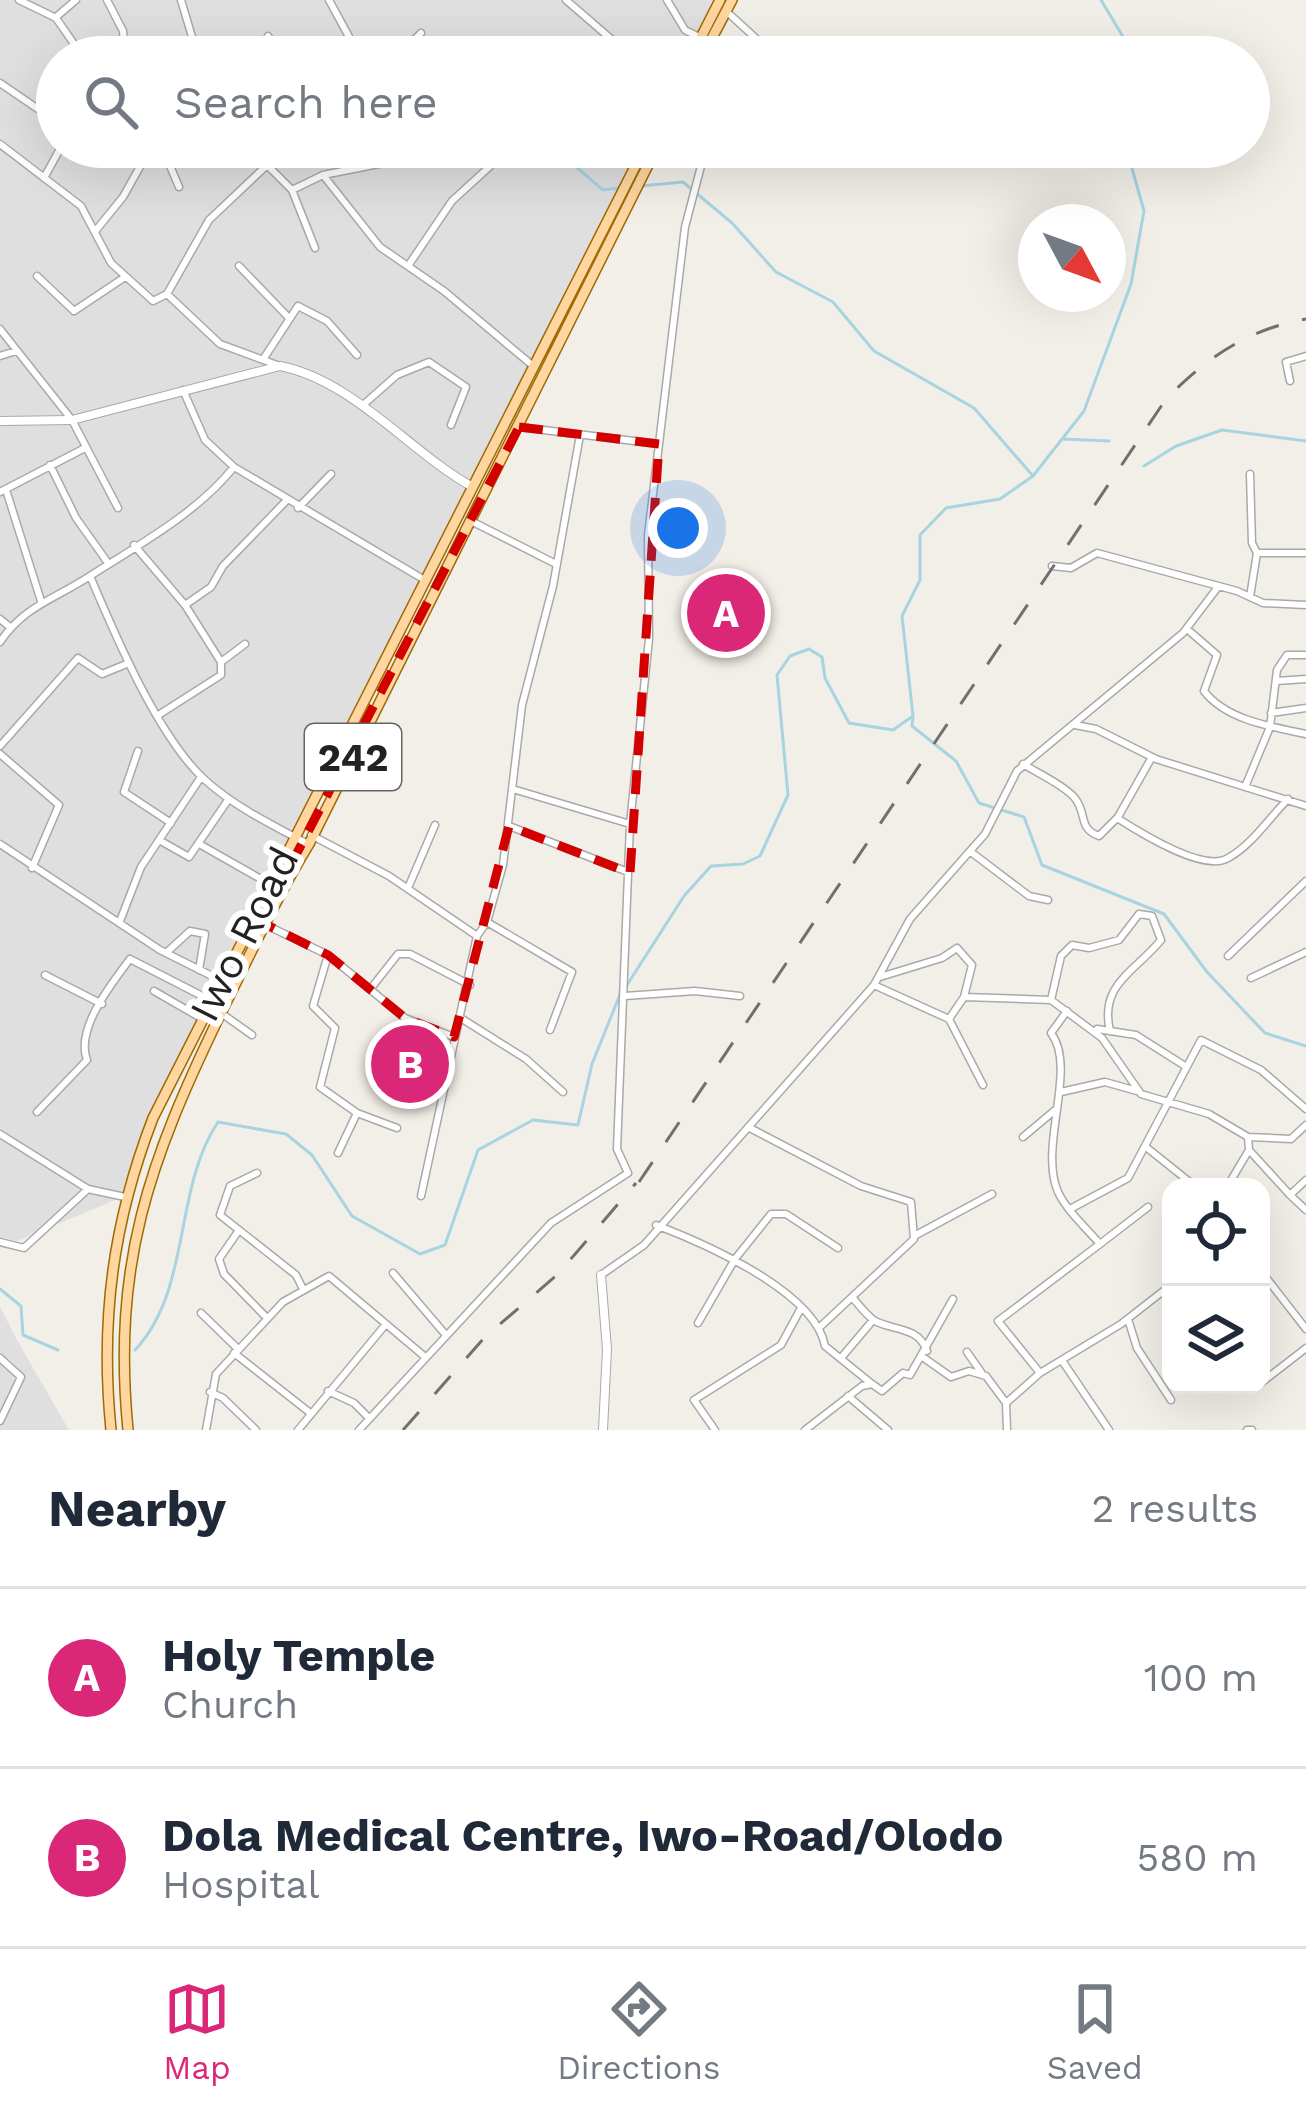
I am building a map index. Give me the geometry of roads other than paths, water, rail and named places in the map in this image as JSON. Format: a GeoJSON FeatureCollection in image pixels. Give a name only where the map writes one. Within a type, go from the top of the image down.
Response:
{"type":"FeatureCollection","features":[{"type":"Feature","properties":{"kind":"main road"},"geometry":{"type":"LineString","coordinates":[[702,36],[720,0]]}},
{"type":"Feature","properties":{"kind":"main road"},"geometry":{"type":"LineString","coordinates":[[713,36],[732,0]]}},
{"type":"Feature","properties":{"kind":"main road","name":"Iwo Road"},"geometry":{"type":"LineString","coordinates":[[128,1430],[123,1339],[127,1269],[143,1200],[181,1093],[261,922],[309,839],[638,191],[638,168]]}},
{"type":"Feature","properties":{"kind":"main road","name":"Iwo Road"},"geometry":{"type":"LineString","coordinates":[[111,1430],[106,1326],[109,1275],[125,1198],[153,1118],[620,189],[643,168]]}},
{"type":"Feature","properties":{"kind":"street"},"geometry":{"type":"LineString","coordinates":[[20,0],[56,18],[68,36]]}},
{"type":"Feature","properties":{"kind":"street"},"geometry":{"type":"LineString","coordinates":[[56,18],[76,0]]}},
{"type":"Feature","properties":{"kind":"street"},"geometry":{"type":"LineString","coordinates":[[107,0],[123,36]]}},
{"type":"Feature","properties":{"kind":"street"},"geometry":{"type":"LineString","coordinates":[[192,36],[183,3],[196,0]]}},
{"type":"Feature","properties":{"kind":"street"},"geometry":{"type":"LineString","coordinates":[[328,0],[348,36]]}},
{"type":"Feature","properties":{"kind":"street"},"geometry":{"type":"LineString","coordinates":[[566,0],[608,36]]}},
{"type":"Feature","properties":{"kind":"street"},"geometry":{"type":"LineString","coordinates":[[667,0],[685,30],[697,36]]}},
{"type":"Feature","properties":{"kind":"street"},"geometry":{"type":"LineString","coordinates":[[726,11],[753,36]]}},
{"type":"Feature","properties":{"kind":"street"},"geometry":{"type":"LineString","coordinates":[[418,36],[421,33]]}},
{"type":"Feature","properties":{"kind":"street"},"geometry":{"type":"LineString","coordinates":[[0,82],[36,107]]}},
{"type":"Feature","properties":{"kind":"street"},"geometry":{"type":"LineString","coordinates":[[0,144],[81,206],[111,263],[148,300],[162,300],[208,220],[264,168],[292,190],[315,248]]}},
{"type":"Feature","properties":{"kind":"street"},"geometry":{"type":"LineString","coordinates":[[44,178],[50,168]]}},
{"type":"Feature","properties":{"kind":"street"},"geometry":{"type":"LineString","coordinates":[[97,230],[137,168]]}},
{"type":"Feature","properties":{"kind":"street"},"geometry":{"type":"LineString","coordinates":[[171,168],[179,187]]}},
{"type":"Feature","properties":{"kind":"street"},"geometry":{"type":"LineString","coordinates":[[292,190],[322,175],[358,168]]}},
{"type":"Feature","properties":{"kind":"street"},"geometry":{"type":"LineString","coordinates":[[408,266],[452,201],[488,168]]}},
{"type":"Feature","properties":{"kind":"street"},"geometry":{"type":"LineString","coordinates":[[359,1430],[550,1223],[628,1173],[617,1149],[630,824],[649,639],[649,536],[685,226],[700,168]]}},
{"type":"Feature","properties":{"kind":"street"},"geometry":{"type":"LineString","coordinates":[[322,175],[364,232],[532,365]]}},
{"type":"Feature","properties":{"kind":"street"},"geometry":{"type":"LineString","coordinates":[[239,266],[289,318]]}},
{"type":"Feature","properties":{"kind":"street"},"geometry":{"type":"LineString","coordinates":[[37,276],[74,311],[125,277]]}},
{"type":"Feature","properties":{"kind":"street"},"geometry":{"type":"LineString","coordinates":[[167,294],[220,344],[309,376],[471,486]]}},
{"type":"Feature","properties":{"kind":"street"},"geometry":{"type":"LineString","coordinates":[[264,358],[298,306],[314,313],[357,355]]}},
{"type":"Feature","properties":{"kind":"street"},"geometry":{"type":"LineString","coordinates":[[0,328],[72,420],[118,508]]}},
{"type":"Feature","properties":{"kind":"street"},"geometry":{"type":"LineString","coordinates":[[0,356],[16,351]]}},
{"type":"Feature","properties":{"kind":"street"},"geometry":{"type":"LineString","coordinates":[[1290,381],[1287,360],[1306,356]]}},
{"type":"Feature","properties":{"kind":"street"},"geometry":{"type":"LineString","coordinates":[[361,408],[383,386],[425,361],[466,387],[451,424]]}},
{"type":"Feature","properties":{"kind":"street"},"geometry":{"type":"LineString","coordinates":[[0,422],[72,420],[280,366]]}},
{"type":"Feature","properties":{"kind":"street"},"geometry":{"type":"LineString","coordinates":[[183,390],[205,440],[235,467],[423,579]]}},
{"type":"Feature","properties":{"kind":"street"},"geometry":{"type":"LineString","coordinates":[[519,427],[658,444]]}},
{"type":"Feature","properties":{"kind":"street"},"geometry":{"type":"LineString","coordinates":[[421,1196],[477,936],[487,922],[516,790],[522,705],[556,564],[580,435]]}},
{"type":"Feature","properties":{"kind":"street"},"geometry":{"type":"LineString","coordinates":[[41,601],[3,492],[83,448]]}},
{"type":"Feature","properties":{"kind":"street"},"geometry":{"type":"LineString","coordinates":[[50,465],[76,518],[108,563]]}},
{"type":"Feature","properties":{"kind":"street"},"geometry":{"type":"LineString","coordinates":[[0,643],[10,627],[41,601],[90,576],[206,500],[235,467]]}},
{"type":"Feature","properties":{"kind":"street"},"geometry":{"type":"LineString","coordinates":[[298,508],[331,474]]}},
{"type":"Feature","properties":{"kind":"street"},"geometry":{"type":"LineString","coordinates":[[1250,474],[1252,543],[1257,553],[1250,597]]}},
{"type":"Feature","properties":{"kind":"street"},"geometry":{"type":"LineString","coordinates":[[185,604],[211,587],[223,566],[250,544],[286,501]]}},
{"type":"Feature","properties":{"kind":"street"},"geometry":{"type":"LineString","coordinates":[[471,521],[556,564]]}},
{"type":"Feature","properties":{"kind":"street"},"geometry":{"type":"LineString","coordinates":[[134,545],[185,604],[221,662],[221,675],[160,713]]}},
{"type":"Feature","properties":{"kind":"street"},"geometry":{"type":"LineString","coordinates":[[1257,553],[1306,553]]}},
{"type":"Feature","properties":{"kind":"street"},"geometry":{"type":"LineString","coordinates":[[1052,566],[1071,568],[1097,554],[1276,605],[1306,605]]}},
{"type":"Feature","properties":{"kind":"street"},"geometry":{"type":"LineString","coordinates":[[90,576],[129,662],[202,777],[229,799],[294,836],[309,839],[408,889],[477,936]]}},
{"type":"Feature","properties":{"kind":"street"},"geometry":{"type":"LineString","coordinates":[[603,1430],[607,1349],[601,1275],[644,1245],[656,1225],[875,982],[910,919],[971,852],[1023,764],[1186,629],[1218,587]]}},
{"type":"Feature","properties":{"kind":"street"},"geometry":{"type":"LineString","coordinates":[[0,619],[10,627]]}},
{"type":"Feature","properties":{"kind":"street"},"geometry":{"type":"LineString","coordinates":[[1186,629],[1217,655],[1204,691],[1210,700],[1270,727],[1306,734]]}},
{"type":"Feature","properties":{"kind":"street"},"geometry":{"type":"LineString","coordinates":[[221,662],[245,644]]}},
{"type":"Feature","properties":{"kind":"street"},"geometry":{"type":"LineString","coordinates":[[1245,787],[1270,727],[1282,658],[1306,655]]}},
{"type":"Feature","properties":{"kind":"street"},"geometry":{"type":"LineString","coordinates":[[32,868],[59,805],[1,754],[78,658],[102,674],[129,662]]}},
{"type":"Feature","properties":{"kind":"street"},"geometry":{"type":"LineString","coordinates":[[1276,681],[1306,679]]}},
{"type":"Feature","properties":{"kind":"street"},"geometry":{"type":"LineString","coordinates":[[1271,713],[1306,708]]}},
{"type":"Feature","properties":{"kind":"street"},"geometry":{"type":"LineString","coordinates":[[1075,725],[1096,729],[1152,757],[1306,806]]}},
{"type":"Feature","properties":{"kind":"street"},"geometry":{"type":"LineString","coordinates":[[137,751],[124,792],[171,823]]}},
{"type":"Feature","properties":{"kind":"street"},"geometry":{"type":"LineString","coordinates":[[1023,764],[1073,795],[1082,825],[1100,836],[1117,818],[1152,757]]}},
{"type":"Feature","properties":{"kind":"street"},"geometry":{"type":"LineString","coordinates":[[120,922],[159,840],[202,777]]}},
{"type":"Feature","properties":{"kind":"street"},"geometry":{"type":"LineString","coordinates":[[516,790],[630,824]]}},
{"type":"Feature","properties":{"kind":"street"},"geometry":{"type":"LineString","coordinates":[[159,840],[188,857],[201,845],[229,799]]}},
{"type":"Feature","properties":{"kind":"street"},"geometry":{"type":"LineString","coordinates":[[1117,818],[1167,848],[1220,862],[1234,854],[1288,799]]}},
{"type":"Feature","properties":{"kind":"street"},"geometry":{"type":"LineString","coordinates":[[408,889],[435,825]]}},
{"type":"Feature","properties":{"kind":"street"},"geometry":{"type":"LineString","coordinates":[[508,826],[630,872]]}},
{"type":"Feature","properties":{"kind":"street"},"geometry":{"type":"LineString","coordinates":[[0,844],[166,953],[220,980]]}},
{"type":"Feature","properties":{"kind":"street"},"geometry":{"type":"LineString","coordinates":[[201,845],[259,878]]}},
{"type":"Feature","properties":{"kind":"street"},"geometry":{"type":"LineString","coordinates":[[971,852],[1029,896],[1048,900]]}},
{"type":"Feature","properties":{"kind":"street"},"geometry":{"type":"LineString","coordinates":[[1228,956],[1306,881]]}},
{"type":"Feature","properties":{"kind":"street"},"geometry":{"type":"LineString","coordinates":[[1051,1000],[1061,956],[1072,945],[1089,948],[1119,940],[1139,914],[1152,916],[1161,940],[1113,987],[1106,1016],[1110,1031]]}},
{"type":"Feature","properties":{"kind":"street"},"geometry":{"type":"LineString","coordinates":[[261,922],[328,955],[405,1018],[454,1037]]}},
{"type":"Feature","properties":{"kind":"street"},"geometry":{"type":"LineString","coordinates":[[487,922],[572,972],[550,1030]]}},
{"type":"Feature","properties":{"kind":"street"},"geometry":{"type":"LineString","coordinates":[[166,953],[190,931],[205,934],[199,970]]}},
{"type":"Feature","properties":{"kind":"street"},"geometry":{"type":"LineString","coordinates":[[875,982],[942,958],[956,948],[972,965],[964,998],[949,1019]]}},
{"type":"Feature","properties":{"kind":"street"},"geometry":{"type":"LineString","coordinates":[[1251,978],[1306,952]]}},
{"type":"Feature","properties":{"kind":"street"},"geometry":{"type":"LineString","coordinates":[[372,988],[398,954],[410,954],[470,985]]}},
{"type":"Feature","properties":{"kind":"street"},"geometry":{"type":"LineString","coordinates":[[328,955],[313,1006],[322,1021],[335,1028],[320,1087],[357,1113],[397,1128]]}},
{"type":"Feature","properties":{"kind":"street"},"geometry":{"type":"LineString","coordinates":[[37,1112],[87,1060],[85,1037],[130,958],[210,1000]]}},
{"type":"Feature","properties":{"kind":"street"},"geometry":{"type":"LineString","coordinates":[[45,975],[102,1004]]}},
{"type":"Feature","properties":{"kind":"street"},"geometry":{"type":"LineString","coordinates":[[875,982],[949,1019],[983,1085]]}},
{"type":"Feature","properties":{"kind":"street"},"geometry":{"type":"LineString","coordinates":[[154,992],[201,1018]]}},
{"type":"Feature","properties":{"kind":"street"},"geometry":{"type":"LineString","coordinates":[[625,996],[695,992],[740,996]]}},
{"type":"Feature","properties":{"kind":"street"},"geometry":{"type":"LineString","coordinates":[[964,998],[1051,1000],[1093,1028],[1137,1091]]}},
{"type":"Feature","properties":{"kind":"street"},"geometry":{"type":"LineString","coordinates":[[1067,1011],[1051,1033],[1057,1040],[1060,1092],[1054,1111],[1056,1187],[1100,1244]]}},
{"type":"Feature","properties":{"kind":"street"},"geometry":{"type":"LineString","coordinates":[[221,1013],[252,1035]]}},
{"type":"Feature","properties":{"kind":"street"},"geometry":{"type":"LineString","coordinates":[[1093,1028],[1106,1016]]}},
{"type":"Feature","properties":{"kind":"street"},"geometry":{"type":"LineString","coordinates":[[459,1017],[526,1059],[563,1092]]}},
{"type":"Feature","properties":{"kind":"street"},"geometry":{"type":"LineString","coordinates":[[399,1099],[421,1025]]}},
{"type":"Feature","properties":{"kind":"street"},"geometry":{"type":"LineString","coordinates":[[1093,1028],[1155,1043],[1185,1066]]}},
{"type":"Feature","properties":{"kind":"street"},"geometry":{"type":"LineString","coordinates":[[1070,1209],[1128,1178],[1198,1042],[1204,1040],[1261,1070],[1306,1108]]}},
{"type":"Feature","properties":{"kind":"street"},"geometry":{"type":"LineString","coordinates":[[1060,1092],[1105,1082],[1209,1114],[1248,1136],[1291,1139],[1306,1125]]}},
{"type":"Feature","properties":{"kind":"street"},"geometry":{"type":"LineString","coordinates":[[1123,1091],[1132,1082]]}},
{"type":"Feature","properties":{"kind":"street"},"geometry":{"type":"LineString","coordinates":[[1023,1137],[1054,1111]]}},
{"type":"Feature","properties":{"kind":"street"},"geometry":{"type":"LineString","coordinates":[[338,1153],[357,1113]]}},
{"type":"Feature","properties":{"kind":"street"},"geometry":{"type":"LineString","coordinates":[[748,1127],[861,1186],[909,1197],[916,1235]]}},
{"type":"Feature","properties":{"kind":"street"},"geometry":{"type":"LineString","coordinates":[[0,1134],[88,1189],[125,1198]]}},
{"type":"Feature","properties":{"kind":"street"},"geometry":{"type":"LineString","coordinates":[[1232,1178],[1249,1150],[1248,1136]]}},
{"type":"Feature","properties":{"kind":"street"},"geometry":{"type":"LineString","coordinates":[[1146,1147],[1185,1178]]}},
{"type":"Feature","properties":{"kind":"street"},"geometry":{"type":"LineString","coordinates":[[1249,1150],[1306,1210]]}},
{"type":"Feature","properties":{"kind":"street"},"geometry":{"type":"LineString","coordinates":[[257,1173],[232,1183],[220,1215],[296,1275],[302,1287]]}},
{"type":"Feature","properties":{"kind":"street"},"geometry":{"type":"LineString","coordinates":[[1290,1196],[1306,1180]]}},
{"type":"Feature","properties":{"kind":"street"},"geometry":{"type":"LineString","coordinates":[[0,1242],[24,1248],[88,1189]]}},
{"type":"Feature","properties":{"kind":"street"},"geometry":{"type":"LineString","coordinates":[[821,1326],[916,1235],[992,1194]]}},
{"type":"Feature","properties":{"kind":"street"},"geometry":{"type":"LineString","coordinates":[[1078,1220],[1080,1203]]}},
{"type":"Feature","properties":{"kind":"street"},"geometry":{"type":"LineString","coordinates":[[1040,1373],[998,1321],[1148,1207]]}},
{"type":"Feature","properties":{"kind":"street"},"geometry":{"type":"LineString","coordinates":[[698,1323],[735,1259],[767,1218],[780,1212],[838,1248]]}},
{"type":"Feature","properties":{"kind":"street"},"geometry":{"type":"LineString","coordinates":[[656,1225],[735,1259],[821,1326],[825,1346],[867,1385],[881,1391],[903,1373],[910,1375],[925,1356],[953,1299]]}},
{"type":"Feature","properties":{"kind":"street"},"geometry":{"type":"LineString","coordinates":[[238,1232],[219,1258],[224,1274],[267,1318]]}},
{"type":"Feature","properties":{"kind":"street"},"geometry":{"type":"LineString","coordinates":[[393,1273],[445,1334]]}},
{"type":"Feature","properties":{"kind":"street"},"geometry":{"type":"LineString","coordinates":[[206,1430],[216,1374],[302,1287],[334,1277],[424,1356]]}},
{"type":"Feature","properties":{"kind":"street"},"geometry":{"type":"LineString","coordinates":[[1270,1283],[1306,1329]]}},
{"type":"Feature","properties":{"kind":"street"},"geometry":{"type":"LineString","coordinates":[[1006,1403],[1040,1373],[1063,1362],[1170,1286]]}},
{"type":"Feature","properties":{"kind":"street"},"geometry":{"type":"LineString","coordinates":[[852,1297],[874,1320],[899,1326],[922,1340],[925,1356],[945,1375],[982,1375]]}},
{"type":"Feature","properties":{"kind":"street"},"geometry":{"type":"LineString","coordinates":[[715,1430],[694,1400],[781,1345],[801,1308]]}},
{"type":"Feature","properties":{"kind":"street"},"geometry":{"type":"LineString","coordinates":[[201,1312],[236,1351],[309,1412]]}},
{"type":"Feature","properties":{"kind":"street"},"geometry":{"type":"LineString","coordinates":[[1128,1318],[1137,1348],[1171,1400]]}},
{"type":"Feature","properties":{"kind":"street"},"geometry":{"type":"LineString","coordinates":[[841,1358],[874,1320]]}},
{"type":"Feature","properties":{"kind":"street"},"geometry":{"type":"LineString","coordinates":[[298,1430],[386,1324]]}},
{"type":"Feature","properties":{"kind":"street"},"geometry":{"type":"LineString","coordinates":[[1270,1376],[1306,1348]]}},
{"type":"Feature","properties":{"kind":"street"},"geometry":{"type":"LineString","coordinates":[[967,1352],[1006,1403],[1007,1430]]}},
{"type":"Feature","properties":{"kind":"street"},"geometry":{"type":"LineString","coordinates":[[0,1358],[21,1377],[0,1421]]}},
{"type":"Feature","properties":{"kind":"street"},"geometry":{"type":"LineString","coordinates":[[1063,1362],[1109,1430]]}},
{"type":"Feature","properties":{"kind":"street"},"geometry":{"type":"LineString","coordinates":[[806,1430],[867,1385]]}},
{"type":"Feature","properties":{"kind":"street"},"geometry":{"type":"LineString","coordinates":[[326,1391],[355,1403],[369,1418]]}},
{"type":"Feature","properties":{"kind":"street"},"geometry":{"type":"LineString","coordinates":[[210,1392],[224,1398],[256,1430]]}},
{"type":"Feature","properties":{"kind":"street"},"geometry":{"type":"LineString","coordinates":[[848,1396],[888,1430]]}},
{"type":"Feature","properties":{"kind":"waterway"},"geometry":{"type":"LineString","coordinates":[[1101,0],[1123,36]]}},
{"type":"Feature","properties":{"kind":"waterway"},"geometry":{"type":"LineString","coordinates":[[577,168],[603,190],[619,188]]}},
{"type":"Feature","properties":{"kind":"waterway"},"geometry":{"type":"LineString","coordinates":[[627,985],[684,896],[711,866],[743,864],[760,856],[788,795],[777,675],[790,656],[809,649],[822,657],[825,678],[849,723],[893,730],[913,716],[902,616],[920,580],[920,535],[946,508],[1000,499],[1033,476],[1084,411],[1131,284],[1144,211],[1132,168]]}},
{"type":"Feature","properties":{"kind":"waterway"},"geometry":{"type":"LineString","coordinates":[[641,186],[683,182],[732,223],[776,272],[833,302],[874,351],[974,408],[1033,476]]}},
{"type":"Feature","properties":{"kind":"waterway"},"geometry":{"type":"LineString","coordinates":[[1144,466],[1176,446],[1222,430],[1306,441]]}},
{"type":"Feature","properties":{"kind":"waterway"},"geometry":{"type":"LineString","coordinates":[[1063,439],[1109,441]]}},
{"type":"Feature","properties":{"kind":"waterway"},"geometry":{"type":"LineString","coordinates":[[913,717],[912,726],[956,761],[979,803],[1024,817],[1042,865],[1164,914],[1207,972],[1265,1033],[1306,1046]]}},
{"type":"Feature","properties":{"kind":"waterway"},"geometry":{"type":"LineString","coordinates":[[135,1350],[166,1298],[194,1177],[218,1122],[286,1134],[312,1155],[352,1216],[420,1254],[445,1245],[478,1150],[533,1120],[578,1125],[592,1064],[621,992]]}},
{"type":"Feature","properties":{"kind":"waterway"},"geometry":{"type":"LineString","coordinates":[[0,1289],[21,1306],[23,1335],[58,1350]]}},
{"type":"Feature","properties":{"kind":"railway"},"geometry":{"type":"LineString","coordinates":[[639,1182],[1166,399],[1229,347],[1265,330],[1306,319]]}},
{"type":"Feature","properties":{"kind":"railway"},"geometry":{"type":"LineString","coordinates":[[403,1430],[484,1338],[558,1274],[636,1183]]}},
{"type":"Feature","properties":{"kind":"place","name":"Holy Temple"},"geometry":{"type":"Point","coordinates":[726,613]}},
{"type":"Feature","properties":{"kind":"place","name":"Dola Medical Centre, Iwo-Road/Olodo"},"geometry":{"type":"Point","coordinates":[410,1064]}}]}
